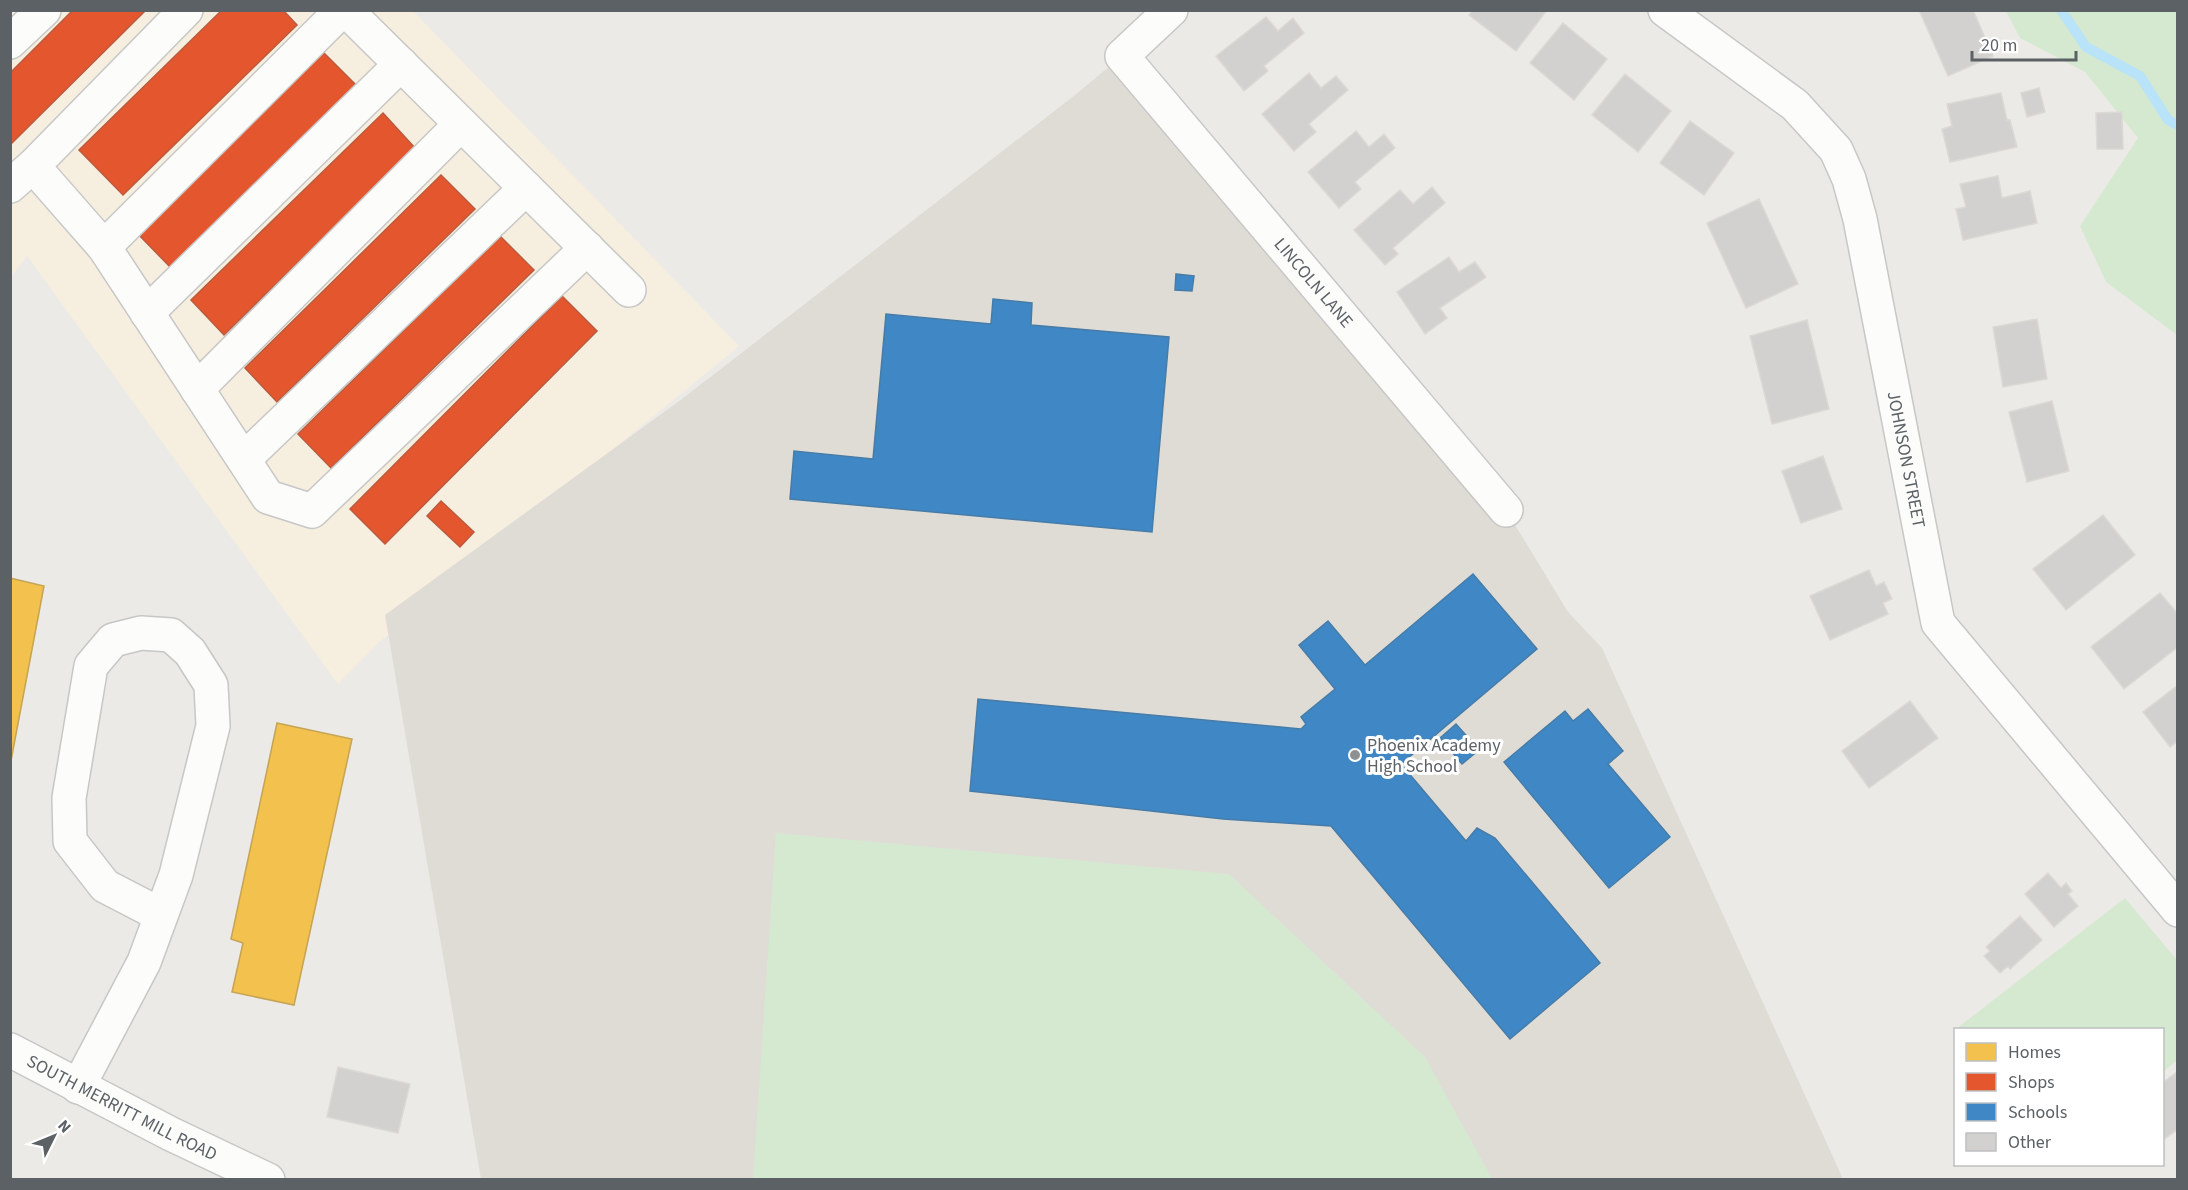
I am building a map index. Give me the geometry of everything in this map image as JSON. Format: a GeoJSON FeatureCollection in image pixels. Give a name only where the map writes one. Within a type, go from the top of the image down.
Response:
{"type":"FeatureCollection","features":[{"type":"Feature","properties":{"kind":"street"},"geometry":{"type":"LineString","coordinates":[[10,42],[44,10]]}},
{"type":"Feature","properties":{"kind":"street"},"geometry":{"type":"LineString","coordinates":[[186,10],[22,176],[104,247],[268,497],[312,511],[587,248]]}},
{"type":"Feature","properties":{"kind":"street"},"geometry":{"type":"LineString","coordinates":[[104,247],[344,10],[629,290]]}},
{"type":"Feature","properties":{"kind":"street","name":"LINCOLN LANE"},"geometry":{"type":"LineString","coordinates":[[1171,10],[1122,56],[1506,510]]}},
{"type":"Feature","properties":{"kind":"street","name":"JOHNSON STREET"},"geometry":{"type":"LineString","coordinates":[[1665,10],[1795,105],[1836,150],[1849,179],[1860,219],[1938,623],[2178,910]]}},
{"type":"Feature","properties":{"kind":"street"},"geometry":{"type":"LineString","coordinates":[[147,313],[401,64]]}},
{"type":"Feature","properties":{"kind":"street"},"geometry":{"type":"LineString","coordinates":[[197,388],[461,124]]}},
{"type":"Feature","properties":{"kind":"street"},"geometry":{"type":"LineString","coordinates":[[244,459],[526,188]]}},
{"type":"Feature","properties":{"kind":"street"},"geometry":{"type":"LineString","coordinates":[[78,1087],[144,962],[176,874],[213,726],[211,685],[190,652],[171,635],[141,633],[113,640],[91,666],[69,798],[70,841],[105,886],[161,915]]}},
{"type":"Feature","properties":{"kind":"street","name":"SOUTH MERRITT MILL ROAD"},"geometry":{"type":"LineString","coordinates":[[10,1050],[171,1134],[268,1179]]}},
{"type":"Feature","properties":{"kind":"shaded area"},"geometry":{"type":"Polygon","coordinates":[[[11,11],[413,11],[739,346],[376,645],[338,684],[27,256],[11,277],[11,11]]]}},
{"type":"Feature","properties":{"kind":"shaded area"},"geometry":{"type":"Polygon","coordinates":[[[1122,56],[1506,510],[1568,612],[1602,648],[1843,1179],[481,1179],[385,615],[682,399],[1075,95],[1122,56]]]}},
{"type":"Feature","properties":{"kind":"green space"},"geometry":{"type":"Polygon","coordinates":[[[2006,11],[2177,11],[2177,335],[2106,282],[2080,226],[2138,138],[2085,72],[2020,38],[2006,11]]]}},
{"type":"Feature","properties":{"kind":"green space"},"geometry":{"type":"Polygon","coordinates":[[[776,833],[1229,874],[1425,1057],[1492,1179],[753,1179],[776,833]]]}},
{"type":"Feature","properties":{"kind":"green space"},"geometry":{"type":"Polygon","coordinates":[[[2125,898],[2177,960],[2177,1060],[2164,1071],[2164,1028],[1957,1028],[2125,898]]]}},
{"type":"Feature","properties":{"kind":"building: Homes"},"geometry":{"type":"Polygon","coordinates":[[[10,578],[44,586],[10,766],[10,578]]]}},
{"type":"Feature","properties":{"kind":"building: Homes"},"geometry":{"type":"Polygon","coordinates":[[[277,723],[352,739],[294,1005],[232,992],[243,943],[231,939],[277,723]]]}},
{"type":"Feature","properties":{"kind":"building: Shops"},"geometry":{"type":"Polygon","coordinates":[[[73,10],[146,10],[10,145],[10,73],[73,10]]]}},
{"type":"Feature","properties":{"kind":"building: Shops"},"geometry":{"type":"Polygon","coordinates":[[[222,10],[283,10],[297,25],[123,195],[79,150],[222,10]]]}},
{"type":"Feature","properties":{"kind":"building: Shops"},"geometry":{"type":"Polygon","coordinates":[[[323,52],[357,86],[171,268],[138,234],[323,52]]]}},
{"type":"Feature","properties":{"kind":"building: Shops"},"geometry":{"type":"Polygon","coordinates":[[[383,113],[415,148],[224,335],[191,300],[383,113]]]}},
{"type":"Feature","properties":{"kind":"building: Shops"},"geometry":{"type":"Polygon","coordinates":[[[441,175],[475,209],[277,402],[245,368],[441,175]]]}},
{"type":"Feature","properties":{"kind":"building: Shops"},"geometry":{"type":"Polygon","coordinates":[[[500,236],[534,270],[331,468],[298,434],[500,236]]]}},
{"type":"Feature","properties":{"kind":"building: Shops"},"geometry":{"type":"Polygon","coordinates":[[[562,296],[597,331],[385,544],[350,509],[562,296]]]}},
{"type":"Feature","properties":{"kind":"building: Shops"},"geometry":{"type":"Polygon","coordinates":[[[441,501],[474,532],[460,547],[427,516],[441,501]]]}},
{"type":"Feature","properties":{"kind":"building: Schools"},"geometry":{"type":"Polygon","coordinates":[[[1176,274],[1194,276],[1192,291],[1175,290],[1176,274]]]}},
{"type":"Feature","properties":{"kind":"building: Schools"},"geometry":{"type":"Polygon","coordinates":[[[993,299],[1032,303],[1031,325],[1169,337],[1152,532],[790,499],[794,451],[873,459],[886,314],[991,324],[993,299]]]}},
{"type":"Feature","properties":{"kind":"building: Schools"},"geometry":{"type":"Polygon","coordinates":[[[1473,574],[1537,649],[1401,764],[1466,841],[1477,828],[1495,838],[1600,963],[1510,1039],[1331,826],[1223,819],[970,791],[978,699],[1301,729],[1306,724],[1301,717],[1335,689],[1299,645],[1328,621],[1365,665],[1473,574]]]}},
{"type":"Feature","properties":{"kind":"building: Schools"},"geometry":{"type":"Polygon","coordinates":[[[1588,709],[1623,751],[1608,764],[1670,837],[1609,888],[1504,762],[1565,711],[1573,721],[1588,709]]]}},
{"type":"Feature","properties":{"kind":"building: Schools"},"geometry":{"type":"Polygon","coordinates":[[[1456,724],[1479,750],[1462,764],[1440,738],[1456,724]]]}},
{"type":"Feature","properties":{"kind":"building: Other"},"geometry":{"type":"Polygon","coordinates":[[[1473,10],[1547,10],[1516,51],[1469,15],[1473,10]]]}},
{"type":"Feature","properties":{"kind":"building: Other"},"geometry":{"type":"Polygon","coordinates":[[[1919,10],[1973,10],[1993,56],[1948,76],[1919,10]]]}},
{"type":"Feature","properties":{"kind":"building: Other"},"geometry":{"type":"Polygon","coordinates":[[[1266,17],[1278,31],[1293,18],[1304,33],[1264,66],[1268,71],[1244,91],[1216,56],[1266,17]]]}},
{"type":"Feature","properties":{"kind":"building: Other"},"geometry":{"type":"Polygon","coordinates":[[[1563,23],[1607,59],[1574,100],[1530,63],[1563,23]]]}},
{"type":"Feature","properties":{"kind":"building: Other"},"geometry":{"type":"Polygon","coordinates":[[[1309,73],[1321,88],[1336,76],[1348,90],[1309,124],[1316,132],[1294,151],[1262,114],[1309,73]]]}},
{"type":"Feature","properties":{"kind":"building: Other"},"geometry":{"type":"Polygon","coordinates":[[[1625,74],[1671,111],[1638,152],[1592,115],[1625,74]]]}},
{"type":"Feature","properties":{"kind":"building: Other"},"geometry":{"type":"Polygon","coordinates":[[[2039,88],[2045,112],[2027,117],[2021,93],[2039,88]]]}},
{"type":"Feature","properties":{"kind":"building: Other"},"geometry":{"type":"Polygon","coordinates":[[[2001,93],[2007,120],[2010,120],[2017,147],[1950,162],[1942,129],[1952,126],[1947,104],[2001,93]]]}},
{"type":"Feature","properties":{"kind":"building: Other"},"geometry":{"type":"Polygon","coordinates":[[[2122,112],[2123,149],[2097,149],[2096,113],[2122,112]]]}},
{"type":"Feature","properties":{"kind":"building: Other"},"geometry":{"type":"Polygon","coordinates":[[[1690,121],[1734,153],[1704,195],[1660,163],[1690,121]]]}},
{"type":"Feature","properties":{"kind":"building: Other"},"geometry":{"type":"Polygon","coordinates":[[[1356,131],[1369,147],[1384,134],[1395,148],[1355,182],[1361,189],[1339,208],[1308,172],[1356,131]]]}},
{"type":"Feature","properties":{"kind":"building: Other"},"geometry":{"type":"Polygon","coordinates":[[[1998,176],[2002,198],[2030,191],[2037,223],[1963,240],[1956,209],[1966,207],[1960,184],[1998,176]]]}},
{"type":"Feature","properties":{"kind":"building: Other"},"geometry":{"type":"Polygon","coordinates":[[[1432,187],[1445,203],[1393,248],[1398,254],[1385,265],[1354,230],[1400,190],[1413,204],[1432,187]]]}},
{"type":"Feature","properties":{"kind":"building: Other"},"geometry":{"type":"Polygon","coordinates":[[[1759,199],[1798,284],[1746,308],[1707,223],[1759,199]]]}},
{"type":"Feature","properties":{"kind":"building: Other"},"geometry":{"type":"Polygon","coordinates":[[[1449,257],[1459,272],[1475,262],[1486,277],[1440,308],[1447,318],[1425,334],[1397,292],[1449,257]]]}},
{"type":"Feature","properties":{"kind":"building: Other"},"geometry":{"type":"Polygon","coordinates":[[[2037,319],[2047,379],[2003,387],[1993,327],[2037,319]]]}},
{"type":"Feature","properties":{"kind":"building: Other"},"geometry":{"type":"Polygon","coordinates":[[[1807,320],[1829,409],[1772,424],[1750,336],[1807,320]]]}},
{"type":"Feature","properties":{"kind":"building: Other"},"geometry":{"type":"Polygon","coordinates":[[[2052,401],[2069,471],[2027,482],[2009,412],[2052,401]]]}},
{"type":"Feature","properties":{"kind":"building: Other"},"geometry":{"type":"Polygon","coordinates":[[[1823,456],[1842,509],[1801,523],[1782,471],[1823,456]]]}},
{"type":"Feature","properties":{"kind":"building: Other"},"geometry":{"type":"Polygon","coordinates":[[[2103,515],[2135,555],[2066,610],[2033,569],[2103,515]]]}},
{"type":"Feature","properties":{"kind":"building: Other"},"geometry":{"type":"Polygon","coordinates":[[[1869,570],[1876,586],[1884,582],[1892,599],[1883,603],[1888,614],[1830,640],[1810,596],[1869,570]]]}},
{"type":"Feature","properties":{"kind":"building: Other"},"geometry":{"type":"Polygon","coordinates":[[[2160,593],[2178,614],[2178,647],[2124,689],[2091,647],[2160,593]]]}},
{"type":"Feature","properties":{"kind":"building: Other"},"geometry":{"type":"Polygon","coordinates":[[[2178,685],[2178,741],[2170,747],[2143,712],[2178,685]]]}},
{"type":"Feature","properties":{"kind":"building: Other"},"geometry":{"type":"Polygon","coordinates":[[[1910,701],[1938,738],[1869,788],[1842,751],[1910,701]]]}},
{"type":"Feature","properties":{"kind":"building: Other"},"geometry":{"type":"Polygon","coordinates":[[[2048,873],[2061,888],[2066,883],[2072,891],[2068,894],[2078,906],[2054,927],[2025,894],[2048,873]]]}},
{"type":"Feature","properties":{"kind":"building: Other"},"geometry":{"type":"Polygon","coordinates":[[[2020,916],[2042,940],[2010,969],[2008,966],[2000,973],[1984,956],[1990,951],[1986,947],[2020,916]]]}},
{"type":"Feature","properties":{"kind":"building: Other"},"geometry":{"type":"Polygon","coordinates":[[[338,1067],[410,1084],[398,1133],[327,1117],[338,1067]]]}},
{"type":"Feature","properties":{"kind":"building: Other"},"geometry":{"type":"Polygon","coordinates":[[[2178,1071],[2178,1129],[2164,1139],[2164,1082],[2178,1071]]]}},
{"type":"Feature","properties":{"kind":"waterway"},"geometry":{"type":"LineString","coordinates":[[2061,10],[2086,47],[2140,76],[2168,120],[2178,125]]}},
{"type":"Feature","properties":{"kind":"place","name":"Phoenix Academy High School"},"geometry":{"type":"Point","coordinates":[1355,755]}}]}
